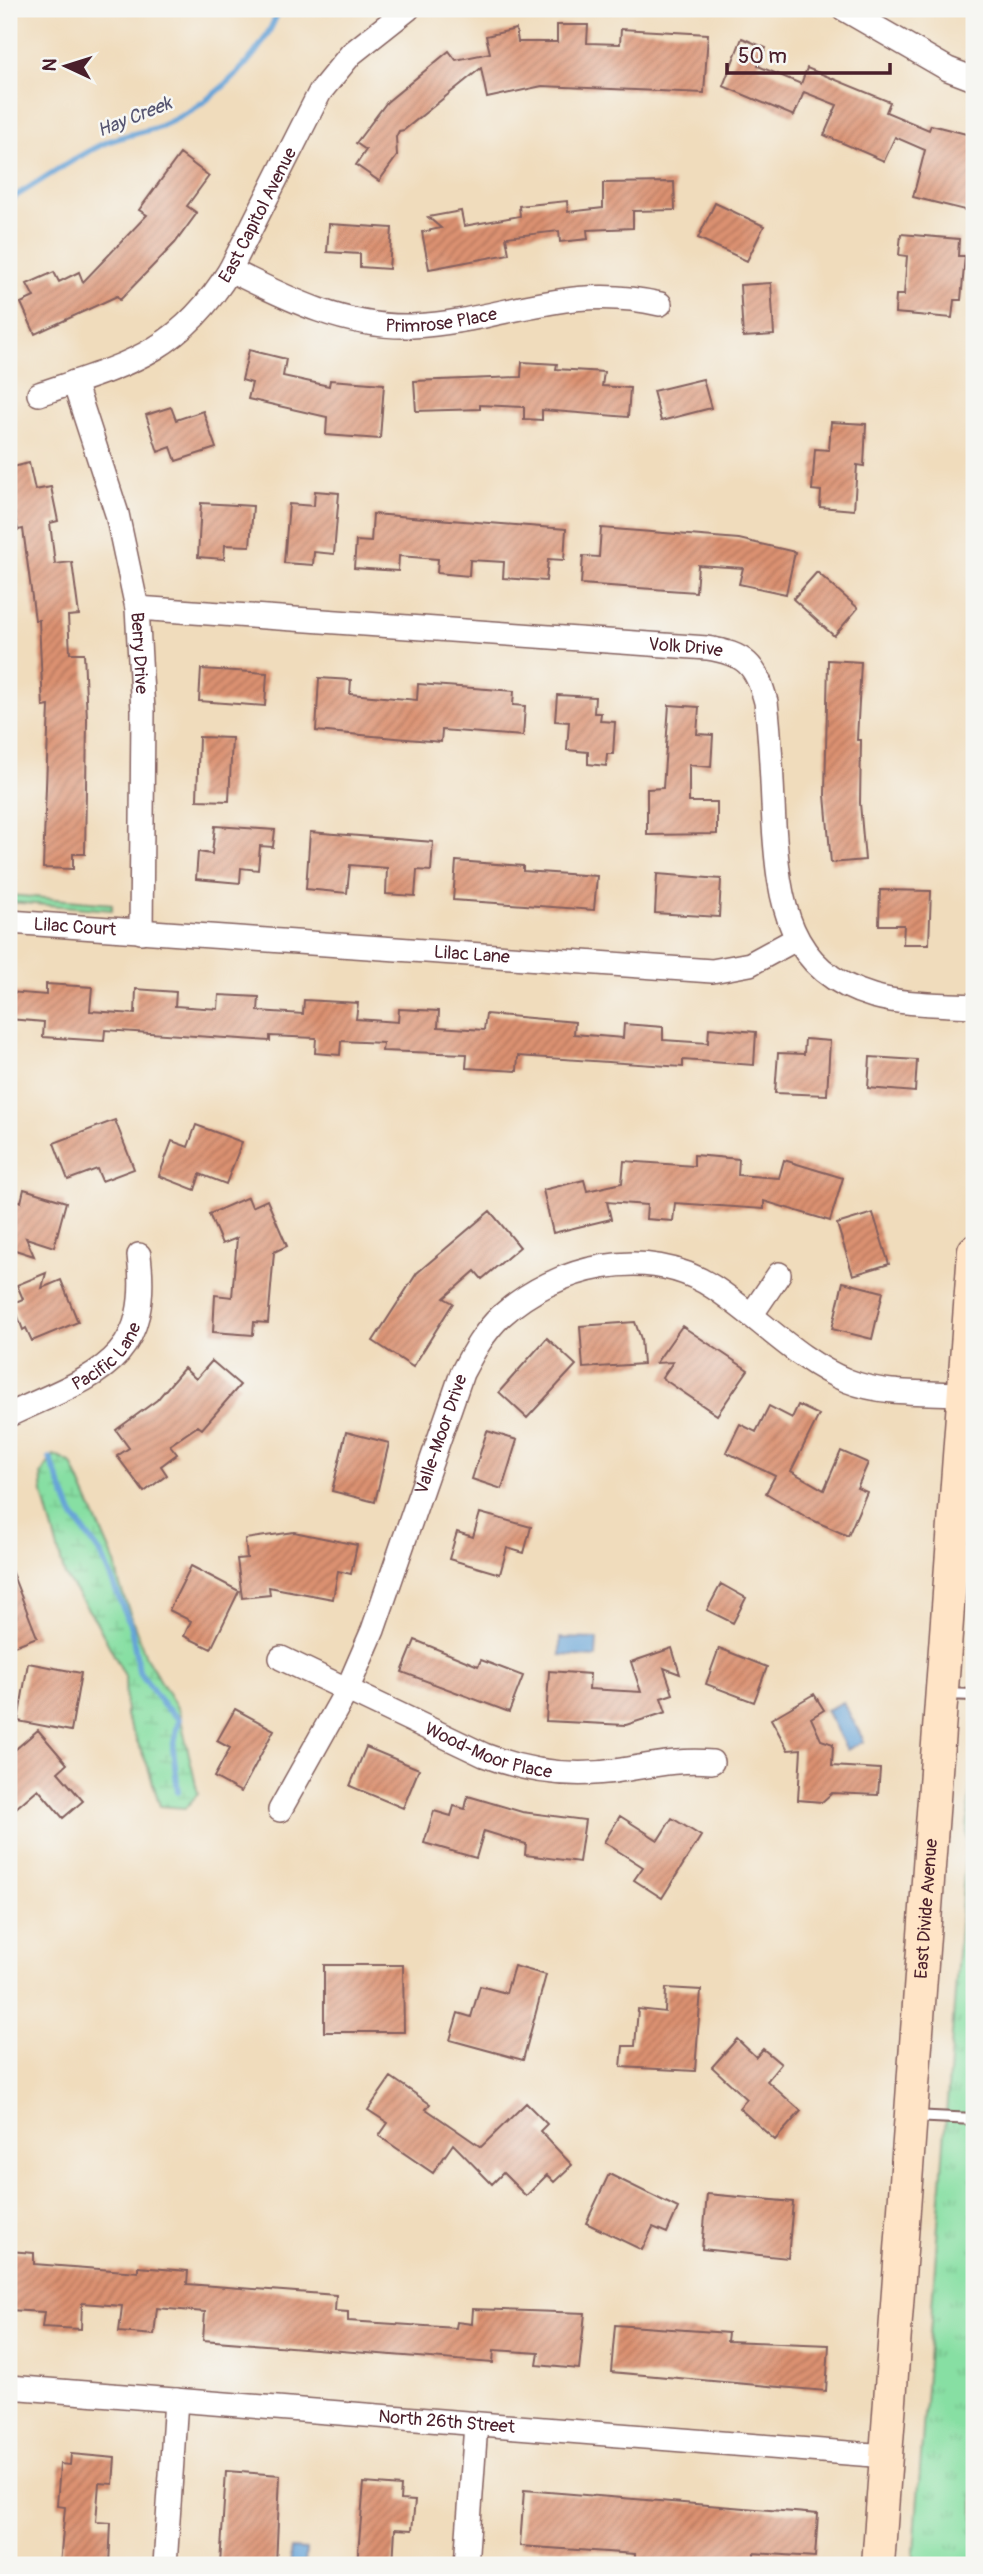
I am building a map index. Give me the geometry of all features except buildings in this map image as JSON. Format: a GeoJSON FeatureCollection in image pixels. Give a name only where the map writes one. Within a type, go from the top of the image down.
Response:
{"type":"FeatureCollection","features":[{"type":"Feature","properties":{"kind":"street","name":"East Capitol Avenue"},"geometry":{"type":"LineString","coordinates":[[39,394],[139,359],[173,338],[203,309],[230,270],[320,92],[351,54],[408,9]]}},
{"type":"Feature","properties":{"kind":"street"},"geometry":{"type":"LineString","coordinates":[[844,9],[948,69],[974,79]]}},
{"type":"Feature","properties":{"kind":"street","name":"Primrose Place"},"geometry":{"type":"LineString","coordinates":[[230,270],[323,313],[390,326],[436,324],[576,297],[618,296],[660,304]]}},
{"type":"Feature","properties":{"kind":"street","name":"Berry Drive"},"geometry":{"type":"LineString","coordinates":[[74,382],[117,514],[137,608],[143,711],[141,932]]}},
{"type":"Feature","properties":{"kind":"street","name":"Volk Drive"},"geometry":{"type":"LineString","coordinates":[[137,608],[707,648],[741,657],[761,684],[766,702],[779,884],[787,919],[796,939],[821,969],[858,991],[889,999],[974,1006]]}},
{"type":"Feature","properties":{"kind":"street","name":"Lilac Court"},"geometry":{"type":"LineString","coordinates":[[9,922],[141,932]]}},
{"type":"Feature","properties":{"kind":"street","name":"Lilac Lane"},"geometry":{"type":"LineString","coordinates":[[141,932],[712,971],[750,964],[796,939]]}},
{"type":"Feature","properties":{"kind":"street","name":"East Divide Avenue"},"geometry":{"type":"LineString","coordinates":[[878,2565],[974,1251]]}},
{"type":"Feature","properties":{"kind":"street","name":"Pacific Lane"},"geometry":{"type":"LineString","coordinates":[[9,1415],[90,1376],[125,1348],[135,1330],[141,1305],[139,1255]]}},
{"type":"Feature","properties":{"kind":"street","name":"Valle-Moor Drive"},"geometry":{"type":"LineString","coordinates":[[280,1810],[347,1689],[385,1600],[462,1373],[484,1336],[499,1318],[517,1303],[555,1280],[576,1273],[619,1265],[659,1267],[686,1274],[711,1285],[813,1362],[849,1382],[888,1390],[963,1394]]}},
{"type":"Feature","properties":{"kind":"street"},"geometry":{"type":"LineString","coordinates":[[752,1314],[779,1274]]}},
{"type":"Feature","properties":{"kind":"street","name":"Wood-Moor Place"},"geometry":{"type":"LineString","coordinates":[[281,1658],[484,1755],[532,1770],[575,1774],[620,1770],[676,1760],[712,1762]]}},
{"type":"Feature","properties":{"kind":"street","name":"North 26th Street"},"geometry":{"type":"LineString","coordinates":[[9,2387],[886,2456]]}},
{"type":"Feature","properties":{"kind":"street"},"geometry":{"type":"LineString","coordinates":[[165,2565],[176,2400]]}},
{"type":"Feature","properties":{"kind":"street"},"geometry":{"type":"LineString","coordinates":[[466,2565],[476,2424]]}},
{"type":"Feature","properties":{"kind":"lane"},"geometry":{"type":"LineString","coordinates":[[940,1693],[974,1695]]}},
{"type":"Feature","properties":{"kind":"lane"},"geometry":{"type":"LineString","coordinates":[[911,2116],[974,2119]]}},
{"type":"Feature","properties":{"kind":"green space"},"geometry":{"type":"Polygon","coordinates":[[[9,895],[112,904],[112,910],[9,902],[9,895]]]}},
{"type":"Feature","properties":{"kind":"green space"},"geometry":{"type":"Polygon","coordinates":[[[54,1455],[72,1464],[115,1562],[119,1583],[146,1657],[179,1711],[198,1794],[185,1808],[160,1806],[147,1764],[126,1716],[125,1676],[96,1621],[65,1576],[43,1494],[41,1474],[54,1455]]]}},
{"type":"Feature","properties":{"kind":"green space"},"geometry":{"type":"Polygon","coordinates":[[[974,1734],[974,2565],[913,2565],[974,1734]]]}},
{"type":"Feature","properties":{"kind":"water"},"geometry":{"type":"Polygon","coordinates":[[[560,1638],[597,1639],[596,1657],[560,1655],[560,1638]]]}},
{"type":"Feature","properties":{"kind":"water"},"geometry":{"type":"Polygon","coordinates":[[[843,1702],[864,1741],[847,1750],[826,1710],[843,1702]]]}},
{"type":"Feature","properties":{"kind":"water"},"geometry":{"type":"Polygon","coordinates":[[[291,2549],[306,2550],[305,2565],[289,2565],[291,2549]]]}},
{"type":"Feature","properties":{"kind":"waterway","name":"Hay Creek"},"geometry":{"type":"LineString","coordinates":[[9,200],[93,149],[112,140],[161,126],[198,106],[216,93],[247,63],[271,28],[279,9]]}},
{"type":"Feature","properties":{"kind":"waterway"},"geometry":{"type":"LineString","coordinates":[[50,1458],[72,1514],[102,1556],[131,1627],[139,1671],[164,1706],[179,1719],[173,1748],[178,1792]]}}]}
